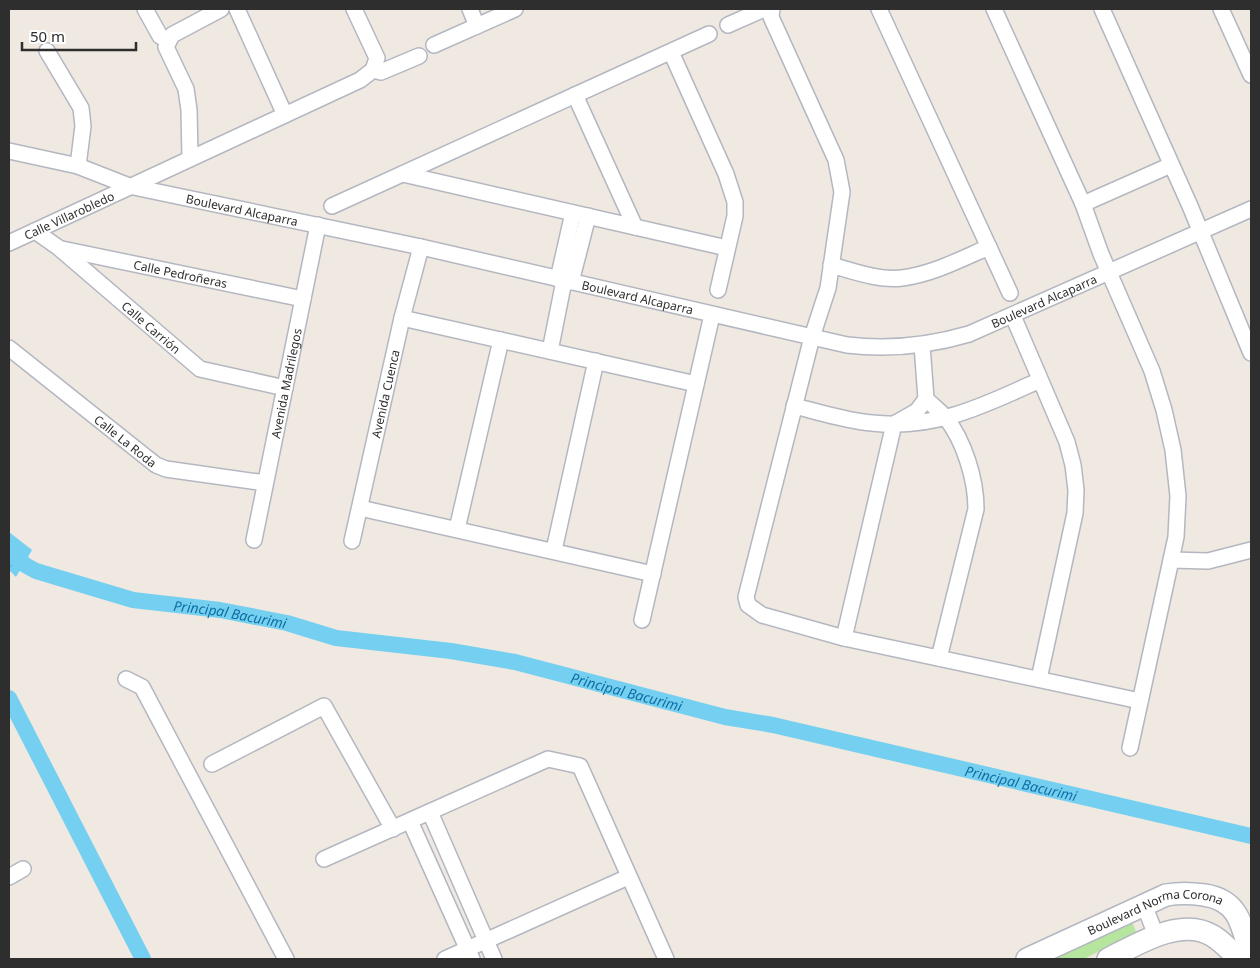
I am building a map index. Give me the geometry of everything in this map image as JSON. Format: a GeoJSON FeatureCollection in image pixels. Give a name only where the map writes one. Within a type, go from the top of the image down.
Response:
{"type":"FeatureCollection","features":[{"type":"Feature","properties":{"kind":"street"},"geometry":{"type":"LineString","coordinates":[[146,9],[160,36],[167,40]]}},
{"type":"Feature","properties":{"kind":"street"},"geometry":{"type":"LineString","coordinates":[[190,157],[189,110],[186,89],[166,47],[167,40],[172,35],[221,9]]}},
{"type":"Feature","properties":{"kind":"street"},"geometry":{"type":"LineString","coordinates":[[237,9],[284,115]]}},
{"type":"Feature","properties":{"kind":"street"},"geometry":{"type":"LineString","coordinates":[[354,9],[377,58],[373,70],[381,72],[419,56]]}},
{"type":"Feature","properties":{"kind":"street"},"geometry":{"type":"LineString","coordinates":[[470,9],[477,26]]}},
{"type":"Feature","properties":{"kind":"street"},"geometry":{"type":"LineString","coordinates":[[434,45],[515,9]]}},
{"type":"Feature","properties":{"kind":"street"},"geometry":{"type":"LineString","coordinates":[[728,25],[764,9],[772,9],[772,17],[840,172],[842,192],[828,288],[812,337],[794,406],[746,597],[748,605],[762,615],[844,638],[1140,701]]}},
{"type":"Feature","properties":{"kind":"street"},"geometry":{"type":"LineString","coordinates":[[879,9],[1010,292]]}},
{"type":"Feature","properties":{"kind":"street"},"geometry":{"type":"LineString","coordinates":[[994,9],[1083,204],[1109,272],[1152,372],[1164,410],[1173,450],[1178,496],[1176,538],[1130,748]]}},
{"type":"Feature","properties":{"kind":"street"},"geometry":{"type":"LineString","coordinates":[[1102,9],[1251,353]]}},
{"type":"Feature","properties":{"kind":"street"},"geometry":{"type":"LineString","coordinates":[[1221,9],[1248,59],[1251,75]]}},
{"type":"Feature","properties":{"kind":"street"},"geometry":{"type":"LineString","coordinates":[[332,206],[709,34]]}},
{"type":"Feature","properties":{"kind":"street"},"geometry":{"type":"LineString","coordinates":[[47,51],[81,108],[83,126],[78,166]]}},
{"type":"Feature","properties":{"kind":"street"},"geometry":{"type":"LineString","coordinates":[[671,52],[726,174],[735,202],[735,216],[718,290]]}},
{"type":"Feature","properties":{"kind":"street","name":"Calle Villarobledo"},"geometry":{"type":"LineString","coordinates":[[9,243],[190,157],[360,80],[373,70]]}},
{"type":"Feature","properties":{"kind":"street"},"geometry":{"type":"LineString","coordinates":[[575,95],[635,227]]}},
{"type":"Feature","properties":{"kind":"street","name":"Boulevard Alcaparra"},"geometry":{"type":"LineString","coordinates":[[9,151],[78,166],[129,186],[421,247],[846,345],[874,348],[922,345],[969,334],[1251,209]]}},
{"type":"Feature","properties":{"kind":"street"},"geometry":{"type":"LineString","coordinates":[[1083,204],[1171,165]]}},
{"type":"Feature","properties":{"kind":"street"},"geometry":{"type":"LineString","coordinates":[[403,174],[728,248]]}},
{"type":"Feature","properties":{"kind":"street"},"geometry":{"type":"LineString","coordinates":[[550,351],[580,214]]}},
{"type":"Feature","properties":{"kind":"street","name":"Avenida Madrilegos"},"geometry":{"type":"LineString","coordinates":[[254,540],[318,225]]}},
{"type":"Feature","properties":{"kind":"street","name":"Calle Carrión"},"geometry":{"type":"LineString","coordinates":[[35,231],[59,248],[178,348],[200,369],[285,388]]}},
{"type":"Feature","properties":{"kind":"street","name":"Avenida Cuenca"},"geometry":{"type":"LineString","coordinates":[[352,541],[402,318],[421,247]]}},
{"type":"Feature","properties":{"kind":"street"},"geometry":{"type":"LineString","coordinates":[[831,265],[870,276],[901,278],[931,271],[989,247]]}},
{"type":"Feature","properties":{"kind":"street","name":"Calle Pedroñeras"},"geometry":{"type":"LineString","coordinates":[[59,248],[303,299]]}},
{"type":"Feature","properties":{"kind":"street"},"geometry":{"type":"LineString","coordinates":[[642,620],[712,315]]}},
{"type":"Feature","properties":{"kind":"street"},"geometry":{"type":"LineString","coordinates":[[1013,316],[1067,442],[1073,465],[1076,490],[1075,513],[1039,680]]}},
{"type":"Feature","properties":{"kind":"street"},"geometry":{"type":"LineString","coordinates":[[402,318],[696,384]]}},
{"type":"Feature","properties":{"kind":"street"},"geometry":{"type":"LineString","coordinates":[[457,529],[501,340]]}},
{"type":"Feature","properties":{"kind":"street"},"geometry":{"type":"LineString","coordinates":[[844,638],[894,424],[917,411],[926,399],[922,345]]}},
{"type":"Feature","properties":{"kind":"street","name":"Calle La Roda"},"geometry":{"type":"LineString","coordinates":[[9,348],[156,465],[166,469],[266,483]]}},
{"type":"Feature","properties":{"kind":"street"},"geometry":{"type":"LineString","coordinates":[[554,550],[596,361]]}},
{"type":"Feature","properties":{"kind":"street"},"geometry":{"type":"LineString","coordinates":[[794,406],[872,423],[894,424],[946,418],[981,407],[1040,380]]}},
{"type":"Feature","properties":{"kind":"street"},"geometry":{"type":"LineString","coordinates":[[926,399],[946,418],[974,477],[976,509],[939,658]]}},
{"type":"Feature","properties":{"kind":"street"},"geometry":{"type":"LineString","coordinates":[[360,508],[554,550],[653,574]]}},
{"type":"Feature","properties":{"kind":"street"},"geometry":{"type":"LineString","coordinates":[[1171,560],[1188,562],[1208,560],[1251,550]]}},
{"type":"Feature","properties":{"kind":"street"},"geometry":{"type":"LineString","coordinates":[[126,679],[142,687],[286,959]]}},
{"type":"Feature","properties":{"kind":"street"},"geometry":{"type":"LineString","coordinates":[[212,764],[324,706],[393,829]]}},
{"type":"Feature","properties":{"kind":"street"},"geometry":{"type":"LineString","coordinates":[[324,859],[548,759],[580,766],[666,959]]}},
{"type":"Feature","properties":{"kind":"street"},"geometry":{"type":"LineString","coordinates":[[430,812],[494,959]]}},
{"type":"Feature","properties":{"kind":"street"},"geometry":{"type":"LineString","coordinates":[[410,821],[469,954]]}},
{"type":"Feature","properties":{"kind":"street"},"geometry":{"type":"LineString","coordinates":[[9,877],[23,869]]}},
{"type":"Feature","properties":{"kind":"street"},"geometry":{"type":"LineString","coordinates":[[445,959],[469,954],[485,940],[628,876]]}},
{"type":"Feature","properties":{"kind":"street","name":"Boulevard Norma Corona"},"geometry":{"type":"LineString","coordinates":[[1027,959],[1166,895],[1182,892],[1216,897],[1231,906],[1240,920],[1251,957]]}},
{"type":"Feature","properties":{"kind":"street"},"geometry":{"type":"LineString","coordinates":[[1144,905],[1156,935]]}},
{"type":"Feature","properties":{"kind":"street","name":"Boulevard Norma Corona"},"geometry":{"type":"LineString","coordinates":[[1108,959],[1156,935],[1174,930],[1194,931],[1212,935],[1240,959]]}},
{"type":"Feature","properties":{"kind":"green space"},"geometry":{"type":"Polygon","coordinates":[[[1132,922],[1136,932],[1084,959],[1054,959],[1132,922]]]}},
{"type":"Feature","properties":{"kind":"water"},"geometry":{"type":"Polygon","coordinates":[[[9,532],[32,550],[16,577],[9,570],[9,532]]]}},
{"type":"Feature","properties":{"kind":"waterway","name":"Principal Bacurimi"},"geometry":{"type":"LineString","coordinates":[[9,547],[25,565],[36,571],[133,600],[220,610],[287,623],[336,638],[451,651],[515,662],[725,717],[773,725],[1251,836]]}},
{"type":"Feature","properties":{"kind":"waterway"},"geometry":{"type":"LineString","coordinates":[[9,698],[143,959]]}}]}
